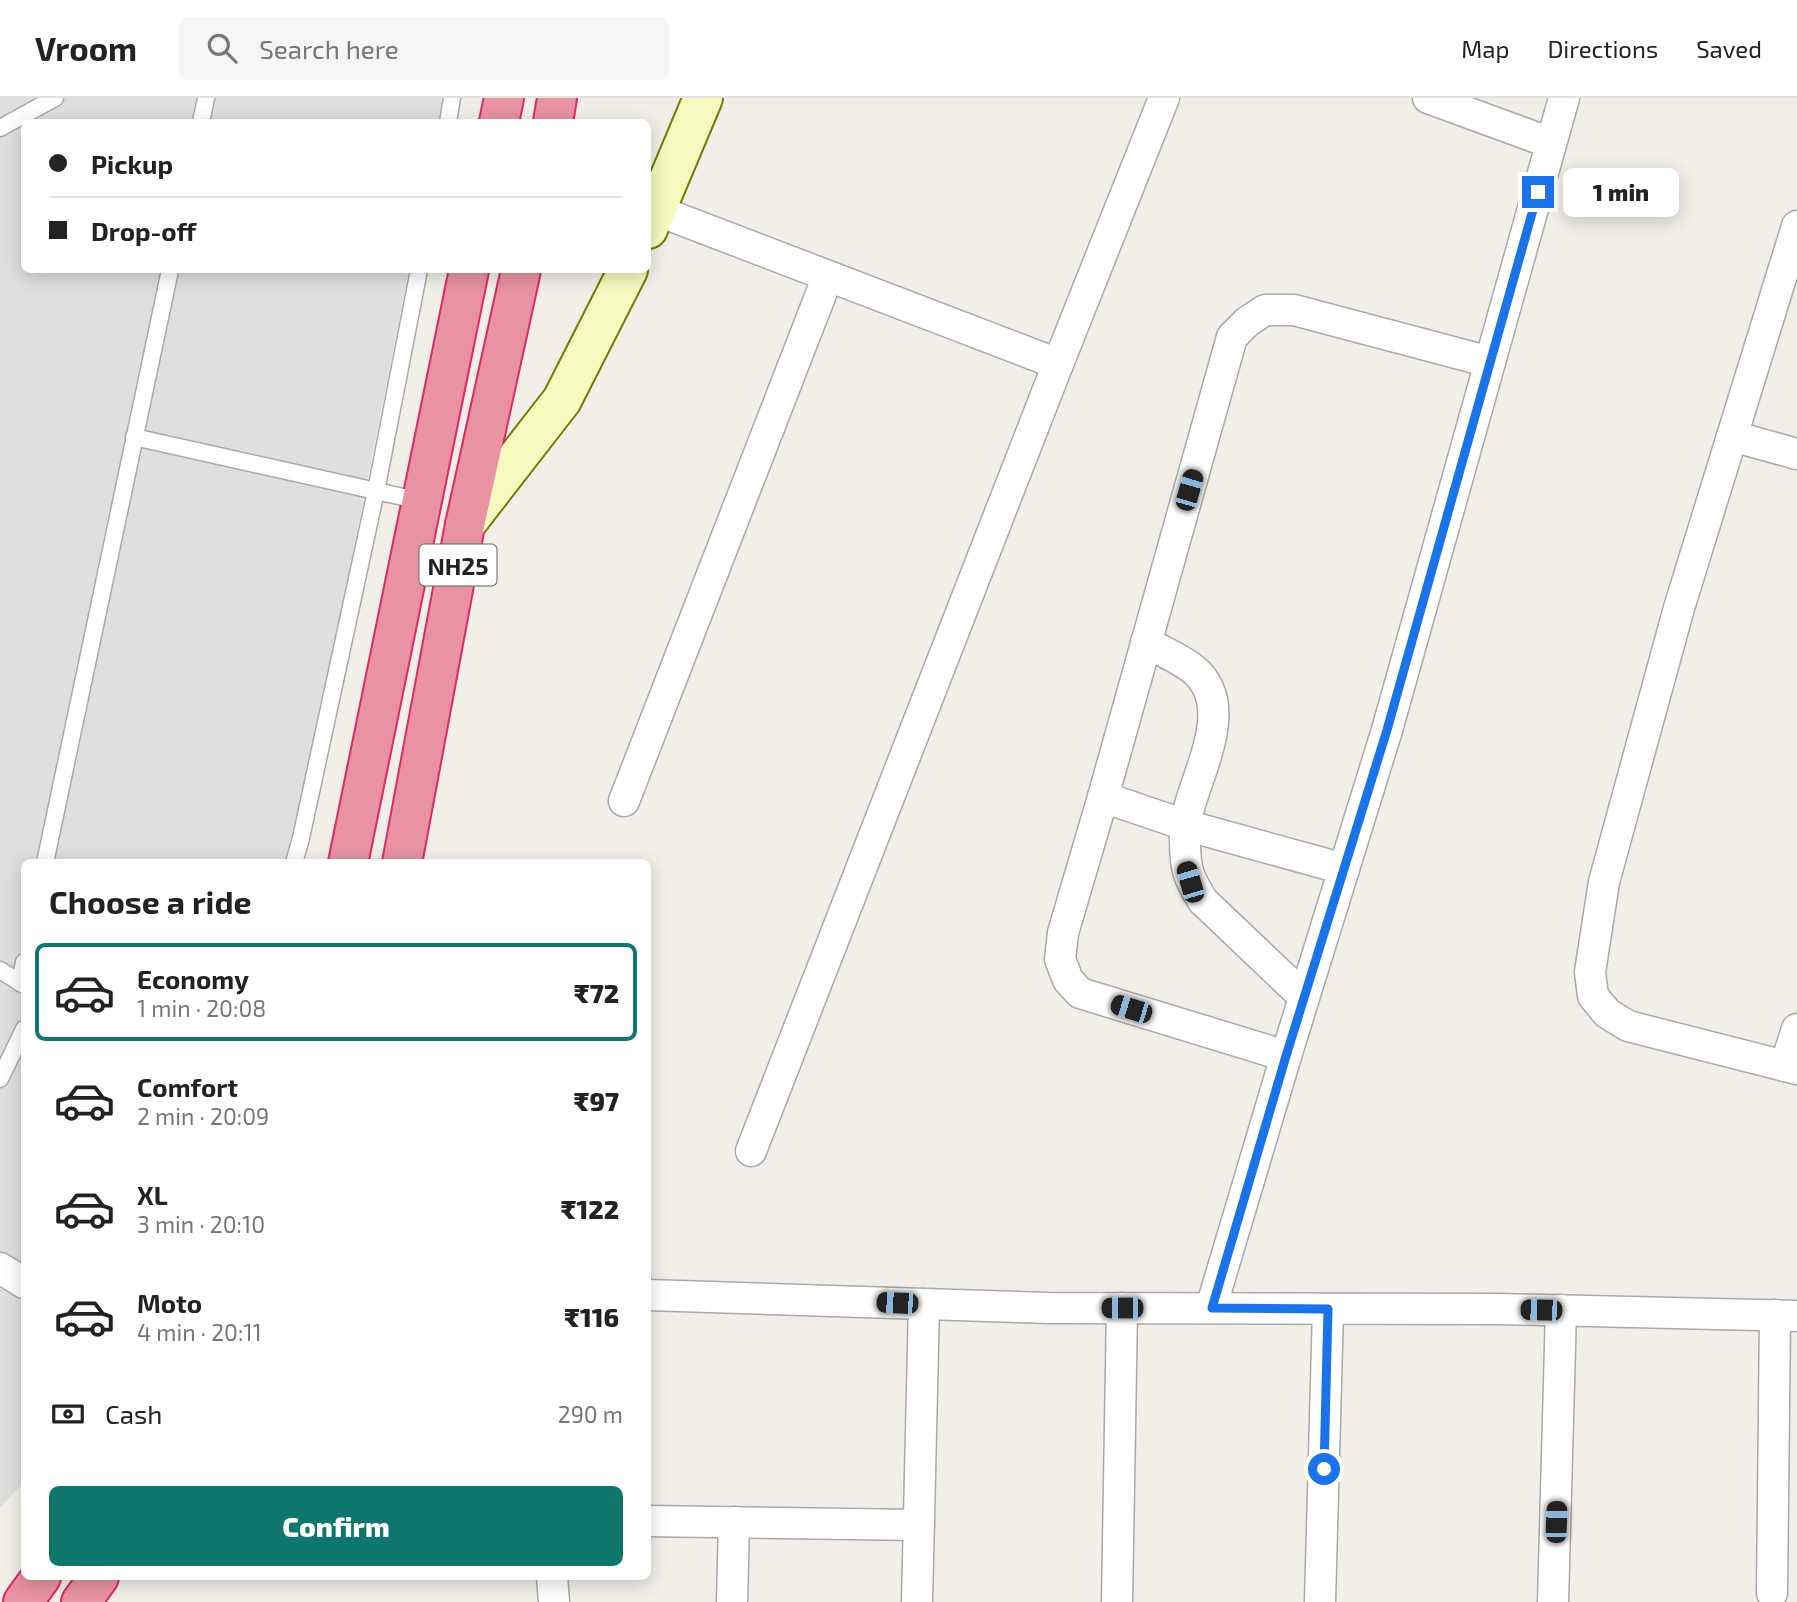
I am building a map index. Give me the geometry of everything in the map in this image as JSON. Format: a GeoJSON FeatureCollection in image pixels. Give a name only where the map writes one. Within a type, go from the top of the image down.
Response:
{"type":"FeatureCollection","features":[{"type":"Feature","properties":{"kind":"highway"},"geometry":{"type":"LineString","coordinates":[[500,119],[504,98]]}},
{"type":"Feature","properties":{"kind":"highway"},"geometry":{"type":"LineString","coordinates":[[555,119],[558,98]]}},
{"type":"Feature","properties":{"kind":"highway","name":"NH25"},"geometry":{"type":"LineString","coordinates":[[349,859],[468,273]]}},
{"type":"Feature","properties":{"kind":"highway","name":"NH25"},"geometry":{"type":"LineString","coordinates":[[403,859],[466,525],[520,273]]}},
{"type":"Feature","properties":{"kind":"highway"},"geometry":{"type":"LineString","coordinates":[[23,1602],[39,1580]]}},
{"type":"Feature","properties":{"kind":"highway"},"geometry":{"type":"LineString","coordinates":[[81,1602],[97,1580]]}},
{"type":"Feature","properties":{"kind":"street"},"geometry":{"type":"LineString","coordinates":[[557,119],[568,98]]}},
{"type":"Feature","properties":{"kind":"street"},"geometry":{"type":"LineString","coordinates":[[703,98],[651,215],[828,276],[1058,364]]}},
{"type":"Feature","properties":{"kind":"street"},"geometry":{"type":"LineString","coordinates":[[751,1151],[1164,98]]}},
{"type":"Feature","properties":{"kind":"street"},"geometry":{"type":"LineString","coordinates":[[1428,98],[1551,143]]}},
{"type":"Feature","properties":{"kind":"street"},"geometry":{"type":"LineString","coordinates":[[1212,1308],[1286,1056],[1387,730],[1564,98]]}},
{"type":"Feature","properties":{"kind":"street"},"geometry":{"type":"LineString","coordinates":[[1797,226],[1679,608],[1604,882],[1590,972],[1593,996],[1607,1013],[1628,1026],[1791,1068],[1797,1029]]}},
{"type":"Feature","properties":{"kind":"street"},"geometry":{"type":"LineString","coordinates":[[466,525],[562,400],[626,273]]}},
{"type":"Feature","properties":{"kind":"street"},"geometry":{"type":"LineString","coordinates":[[624,801],[828,276]]}},
{"type":"Feature","properties":{"kind":"street"},"geometry":{"type":"LineString","coordinates":[[1286,1056],[1080,993],[1068,980],[1060,959],[1063,933],[1232,337],[1247,322],[1265,310],[1294,310],[1490,362]]}},
{"type":"Feature","properties":{"kind":"street"},"geometry":{"type":"LineString","coordinates":[[1732,436],[1797,454]]}},
{"type":"Feature","properties":{"kind":"street"},"geometry":{"type":"LineString","coordinates":[[1146,642],[1193,670],[1206,685],[1214,705],[1212,731],[1185,825],[1185,864],[1190,882],[1203,901],[1304,997]]}},
{"type":"Feature","properties":{"kind":"street"},"geometry":{"type":"LineString","coordinates":[[1103,797],[1185,825],[1344,869]]}},
{"type":"Feature","properties":{"kind":"street"},"geometry":{"type":"LineString","coordinates":[[0,1268],[21,1281]]}},
{"type":"Feature","properties":{"kind":"street"},"geometry":{"type":"LineString","coordinates":[[651,1295],[1048,1308],[1562,1310],[1786,1316],[1772,1593]]}},
{"type":"Feature","properties":{"kind":"street"},"geometry":{"type":"LineString","coordinates":[[917,1602],[925,1304]]}},
{"type":"Feature","properties":{"kind":"street"},"geometry":{"type":"LineString","coordinates":[[1117,1602],[1122,1308]]}},
{"type":"Feature","properties":{"kind":"street"},"geometry":{"type":"LineString","coordinates":[[1320,1602],[1328,1309]]}},
{"type":"Feature","properties":{"kind":"street"},"geometry":{"type":"LineString","coordinates":[[1553,1602],[1562,1310]]}},
{"type":"Feature","properties":{"kind":"street"},"geometry":{"type":"LineString","coordinates":[[651,1521],[919,1525]]}},
{"type":"Feature","properties":{"kind":"street"},"geometry":{"type":"LineString","coordinates":[[732,1602],[734,1522]]}},
{"type":"Feature","properties":{"kind":"street"},"geometry":{"type":"LineString","coordinates":[[552,1580],[554,1602]]}},
{"type":"Feature","properties":{"kind":"lane"},"geometry":{"type":"LineString","coordinates":[[0,128],[55,98]]}},
{"type":"Feature","properties":{"kind":"lane"},"geometry":{"type":"LineString","coordinates":[[202,119],[206,98]]}},
{"type":"Feature","properties":{"kind":"lane"},"geometry":{"type":"LineString","coordinates":[[449,119],[453,98]]}},
{"type":"Feature","properties":{"kind":"lane"},"geometry":{"type":"LineString","coordinates":[[46,859],[169,273]]}},
{"type":"Feature","properties":{"kind":"lane"},"geometry":{"type":"LineString","coordinates":[[295,859],[376,491],[418,273]]}},
{"type":"Feature","properties":{"kind":"lane"},"geometry":{"type":"LineString","coordinates":[[134,437],[421,502]]}},
{"type":"Feature","properties":{"kind":"lane"},"geometry":{"type":"LineString","coordinates":[[0,970],[21,983]]}},
{"type":"Feature","properties":{"kind":"lane"},"geometry":{"type":"LineString","coordinates":[[0,1079],[21,1035]]}},
{"type":"Feature","properties":{"kind":"shaded area"},"geometry":{"type":"Polygon","coordinates":[[[0,98],[443,98],[439,119],[21,119],[21,273],[408,273],[292,859],[21,859],[21,1485],[0,1508],[0,98]]]}},
{"type":"Feature","properties":{"kind":"route"},"geometry":{"type":"LineString","coordinates":[[1324,1469],[1328,1309],[1212,1308],[1286,1056],[1387,730],[1538,192]]}}]}
